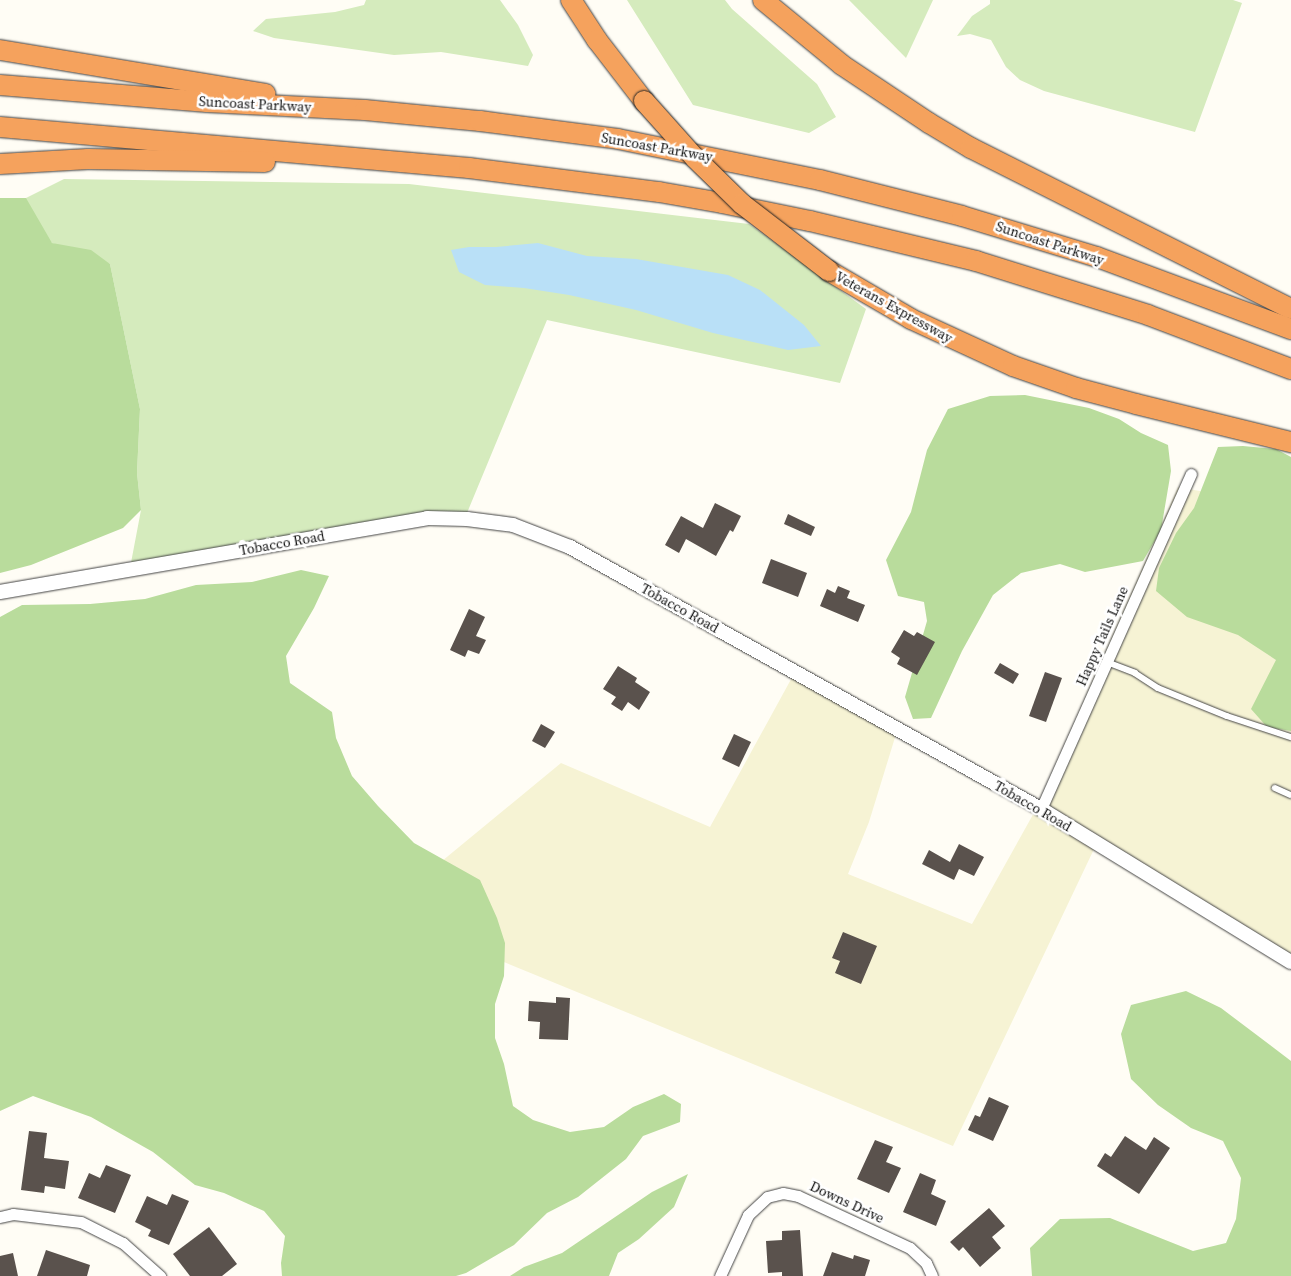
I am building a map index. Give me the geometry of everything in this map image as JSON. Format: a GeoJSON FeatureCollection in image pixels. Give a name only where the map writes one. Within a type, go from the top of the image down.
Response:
{"type":"FeatureCollection","features":[{"type":"Feature","properties":{"kind":"highway","name":"Veterans Expressway"},"geometry":{"type":"LineString","coordinates":[[571,0],[597,40],[644,101],[695,158],[742,204],[829,271],[911,319],[1020,369],[1076,388],[1291,442]]}},
{"type":"Feature","properties":{"kind":"highway"},"geometry":{"type":"LineString","coordinates":[[763,0],[842,65],[937,128],[1151,240],[1291,309]]}},
{"type":"Feature","properties":{"kind":"highway"},"geometry":{"type":"LineString","coordinates":[[0,50],[365,110]]}},
{"type":"Feature","properties":{"kind":"highway","name":"Suncoast Parkway"},"geometry":{"type":"LineString","coordinates":[[0,85],[207,102],[365,110],[480,121],[618,139],[892,197],[1036,237],[1291,329]]}},
{"type":"Feature","properties":{"kind":"highway"},"geometry":{"type":"LineString","coordinates":[[0,127],[392,160],[546,176],[659,192],[829,225],[976,261],[1148,315],[1291,369]]}},
{"type":"Feature","properties":{"kind":"highway"},"geometry":{"type":"LineString","coordinates":[[0,164],[88,159],[392,160]]}},
{"type":"Feature","properties":{"kind":"street","name":"Happy Tails Lane"},"geometry":{"type":"LineString","coordinates":[[1041,809],[1191,474]]}},
{"type":"Feature","properties":{"kind":"street","name":"Tobacco Road"},"geometry":{"type":"LineString","coordinates":[[0,592],[427,518],[467,519],[513,525],[570,547],[1041,809],[1291,962]]}},
{"type":"Feature","properties":{"kind":"street","name":"Downs Drive"},"geometry":{"type":"LineString","coordinates":[[720,1276],[748,1216],[767,1197],[783,1193],[798,1196],[910,1248],[926,1263],[932,1276]]}},
{"type":"Feature","properties":{"kind":"street"},"geometry":{"type":"LineString","coordinates":[[0,1217],[13,1214],[81,1222],[123,1243],[160,1276]]}},
{"type":"Feature","properties":{"kind":"lane"},"geometry":{"type":"LineString","coordinates":[[1107,662],[1135,673],[1158,688],[1227,716],[1291,737]]}},
{"type":"Feature","properties":{"kind":"lane"},"geometry":{"type":"LineString","coordinates":[[1275,788],[1291,795]]}},
{"type":"Feature","properties":{"kind":"shaded area"},"geometry":{"type":"Polygon","coordinates":[[[1178,487],[1291,508],[1291,956],[1095,847],[953,1146],[467,947],[402,894],[561,763],[710,827],[795,672],[897,731],[869,822],[848,874],[972,924],[1035,811],[1178,487]]]}},
{"type":"Feature","properties":{"kind":"green space"},"geometry":{"type":"Polygon","coordinates":[[[366,0],[500,0],[518,25],[533,55],[528,66],[441,52],[394,55],[274,38],[253,31],[266,19],[335,12],[364,5],[366,0]]]}},
{"type":"Feature","properties":{"kind":"green space"},"geometry":{"type":"Polygon","coordinates":[[[627,0],[725,0],[732,9],[817,84],[836,117],[809,133],[693,105],[627,0]]]}},
{"type":"Feature","properties":{"kind":"green space"},"geometry":{"type":"Polygon","coordinates":[[[849,0],[933,0],[906,58],[849,0]]]}},
{"type":"Feature","properties":{"kind":"green space"},"geometry":{"type":"Polygon","coordinates":[[[990,0],[1233,0],[1242,3],[1195,132],[1044,91],[1020,80],[1006,67],[991,40],[970,34],[957,36],[972,16],[990,4],[990,0]]]}},
{"type":"Feature","properties":{"kind":"green space"},"geometry":{"type":"Polygon","coordinates":[[[64,179],[409,184],[749,224],[866,309],[840,383],[547,320],[462,525],[412,524],[130,568],[141,510],[137,473],[140,409],[110,264],[52,243],[0,198],[26,198],[64,179]]]}},
{"type":"Feature","properties":{"kind":"green space"},"geometry":{"type":"Polygon","coordinates":[[[0,198],[26,198],[52,243],[91,250],[110,264],[140,409],[137,473],[141,510],[123,528],[31,565],[0,573],[0,198]]]}},
{"type":"Feature","properties":{"kind":"green space"},"geometry":{"type":"Polygon","coordinates":[[[1025,395],[1089,408],[1119,419],[1141,433],[1168,445],[1171,471],[1161,530],[1143,561],[1085,572],[1060,564],[1021,573],[993,595],[962,651],[931,718],[913,719],[905,697],[927,621],[924,602],[898,596],[886,560],[911,512],[927,450],[948,409],[990,396],[1025,395]]]}},
{"type":"Feature","properties":{"kind":"green space"},"geometry":{"type":"Polygon","coordinates":[[[1243,446],[1276,449],[1291,457],[1291,731],[1267,727],[1251,709],[1276,660],[1238,635],[1187,617],[1156,591],[1159,568],[1176,533],[1194,508],[1218,447],[1243,446]]]}},
{"type":"Feature","properties":{"kind":"green space"},"geometry":{"type":"Polygon","coordinates":[[[301,570],[329,576],[314,608],[286,656],[290,683],[332,712],[336,738],[352,776],[378,806],[414,843],[480,880],[497,918],[505,943],[504,976],[495,1004],[495,1038],[504,1064],[513,1106],[533,1120],[570,1132],[604,1127],[633,1107],[664,1094],[681,1104],[680,1122],[643,1136],[626,1159],[578,1197],[547,1213],[514,1245],[466,1273],[456,1276],[282,1276],[281,1263],[285,1236],[264,1211],[224,1193],[195,1185],[153,1152],[91,1117],[33,1096],[0,1111],[0,617],[22,605],[90,604],[145,599],[196,585],[252,582],[301,570]]]}},
{"type":"Feature","properties":{"kind":"green space"},"geometry":{"type":"Polygon","coordinates":[[[1186,991],[1221,1008],[1291,1061],[1291,1276],[1032,1276],[1030,1248],[1060,1219],[1110,1218],[1193,1251],[1226,1243],[1236,1219],[1241,1178],[1223,1141],[1191,1128],[1158,1105],[1131,1079],[1121,1034],[1131,1005],[1186,991]]]}},
{"type":"Feature","properties":{"kind":"green space"},"geometry":{"type":"Polygon","coordinates":[[[688,1174],[674,1207],[639,1239],[618,1253],[609,1276],[510,1276],[524,1267],[562,1253],[652,1192],[688,1174]]]}},
{"type":"Feature","properties":{"kind":"water"},"geometry":{"type":"Polygon","coordinates":[[[538,243],[587,256],[636,259],[728,275],[760,290],[804,325],[821,346],[788,350],[713,333],[636,310],[569,295],[524,288],[485,285],[459,272],[451,250],[469,247],[496,247],[538,243]]]}},
{"type":"Feature","properties":{"kind":"building"},"geometry":{"type":"Polygon","coordinates":[[[715,503],[741,516],[733,532],[730,530],[716,556],[686,539],[679,553],[665,545],[681,516],[703,528],[715,503]]]}},
{"type":"Feature","properties":{"kind":"building"},"geometry":{"type":"Polygon","coordinates":[[[788,514],[815,527],[811,536],[784,524],[788,514]]]}},
{"type":"Feature","properties":{"kind":"building"},"geometry":{"type":"Polygon","coordinates":[[[771,559],[807,573],[798,597],[762,583],[771,559]]]}},
{"type":"Feature","properties":{"kind":"building"},"geometry":{"type":"Polygon","coordinates":[[[838,586],[850,591],[847,598],[865,605],[858,622],[820,606],[827,589],[835,593],[838,586]]]}},
{"type":"Feature","properties":{"kind":"building"},"geometry":{"type":"Polygon","coordinates":[[[469,609],[485,617],[476,636],[486,640],[479,654],[468,650],[465,657],[450,650],[469,609]]]}},
{"type":"Feature","properties":{"kind":"building"},"geometry":{"type":"Polygon","coordinates":[[[904,630],[914,636],[917,632],[935,642],[917,675],[897,664],[900,658],[891,652],[904,630]]]}},
{"type":"Feature","properties":{"kind":"building"},"geometry":{"type":"Polygon","coordinates":[[[1000,663],[1019,674],[1013,684],[994,673],[1000,663]]]}},
{"type":"Feature","properties":{"kind":"building"},"geometry":{"type":"Polygon","coordinates":[[[618,666],[637,678],[635,682],[650,692],[639,710],[628,702],[622,711],[611,704],[616,697],[603,689],[618,666]]]}},
{"type":"Feature","properties":{"kind":"building"},"geometry":{"type":"Polygon","coordinates":[[[1045,672],[1062,678],[1046,722],[1029,716],[1045,672]]]}},
{"type":"Feature","properties":{"kind":"building"},"geometry":{"type":"Polygon","coordinates":[[[541,724],[555,732],[545,748],[532,741],[541,724]]]}},
{"type":"Feature","properties":{"kind":"building"},"geometry":{"type":"Polygon","coordinates":[[[734,734],[751,742],[739,767],[722,759],[734,734]]]}},
{"type":"Feature","properties":{"kind":"building"},"geometry":{"type":"Polygon","coordinates":[[[959,844],[984,857],[974,876],[959,869],[954,880],[922,864],[929,850],[950,862],[959,844]]]}},
{"type":"Feature","properties":{"kind":"building"},"geometry":{"type":"Polygon","coordinates":[[[843,932],[877,946],[861,984],[835,973],[840,961],[832,958],[843,932]]]}},
{"type":"Feature","properties":{"kind":"building"},"geometry":{"type":"Polygon","coordinates":[[[556,997],[570,998],[568,1040],[539,1039],[540,1022],[528,1021],[529,1001],[556,1003],[556,997]]]}},
{"type":"Feature","properties":{"kind":"building"},"geometry":{"type":"Polygon","coordinates":[[[989,1097],[1009,1106],[993,1141],[968,1130],[975,1115],[980,1117],[989,1097]]]}},
{"type":"Feature","properties":{"kind":"building"},"geometry":{"type":"Polygon","coordinates":[[[29,1131],[47,1133],[44,1158],[69,1161],[65,1189],[45,1186],[44,1193],[21,1190],[29,1131]]]}},
{"type":"Feature","properties":{"kind":"building"},"geometry":{"type":"Polygon","coordinates":[[[1125,1136],[1146,1150],[1154,1137],[1170,1148],[1139,1194],[1097,1166],[1105,1153],[1111,1157],[1125,1136]]]}},
{"type":"Feature","properties":{"kind":"building"},"geometry":{"type":"Polygon","coordinates":[[[875,1140],[893,1147],[886,1162],[901,1168],[889,1193],[857,1179],[875,1140]]]}},
{"type":"Feature","properties":{"kind":"building"},"geometry":{"type":"Polygon","coordinates":[[[106,1165],[131,1175],[115,1213],[78,1198],[89,1173],[100,1178],[106,1165]]]}},
{"type":"Feature","properties":{"kind":"building"},"geometry":{"type":"Polygon","coordinates":[[[920,1173],[936,1180],[931,1194],[946,1201],[936,1226],[903,1212],[920,1173]]]}},
{"type":"Feature","properties":{"kind":"building"},"geometry":{"type":"Polygon","coordinates":[[[172,1194],[189,1201],[169,1245],[148,1236],[151,1230],[135,1222],[147,1196],[167,1205],[172,1194]]]}},
{"type":"Feature","properties":{"kind":"building"},"geometry":{"type":"Polygon","coordinates":[[[989,1208],[1005,1226],[992,1237],[1001,1248],[980,1267],[963,1247],[959,1251],[950,1242],[989,1208]]]}},
{"type":"Feature","properties":{"kind":"building"},"geometry":{"type":"Polygon","coordinates":[[[209,1227],[237,1264],[222,1276],[190,1276],[173,1254],[209,1227]]]}},
{"type":"Feature","properties":{"kind":"building"},"geometry":{"type":"Polygon","coordinates":[[[800,1230],[803,1276],[782,1276],[782,1272],[768,1273],[766,1241],[782,1240],[782,1231],[800,1230]]]}},
{"type":"Feature","properties":{"kind":"building"},"geometry":{"type":"Polygon","coordinates":[[[46,1250],[90,1265],[87,1276],[37,1276],[46,1250]]]}},
{"type":"Feature","properties":{"kind":"building"},"geometry":{"type":"Polygon","coordinates":[[[832,1252],[853,1259],[854,1255],[870,1260],[865,1276],[823,1276],[832,1252]]]}},
{"type":"Feature","properties":{"kind":"building"},"geometry":{"type":"Polygon","coordinates":[[[13,1253],[18,1276],[0,1276],[0,1256],[13,1253]]]}}]}
